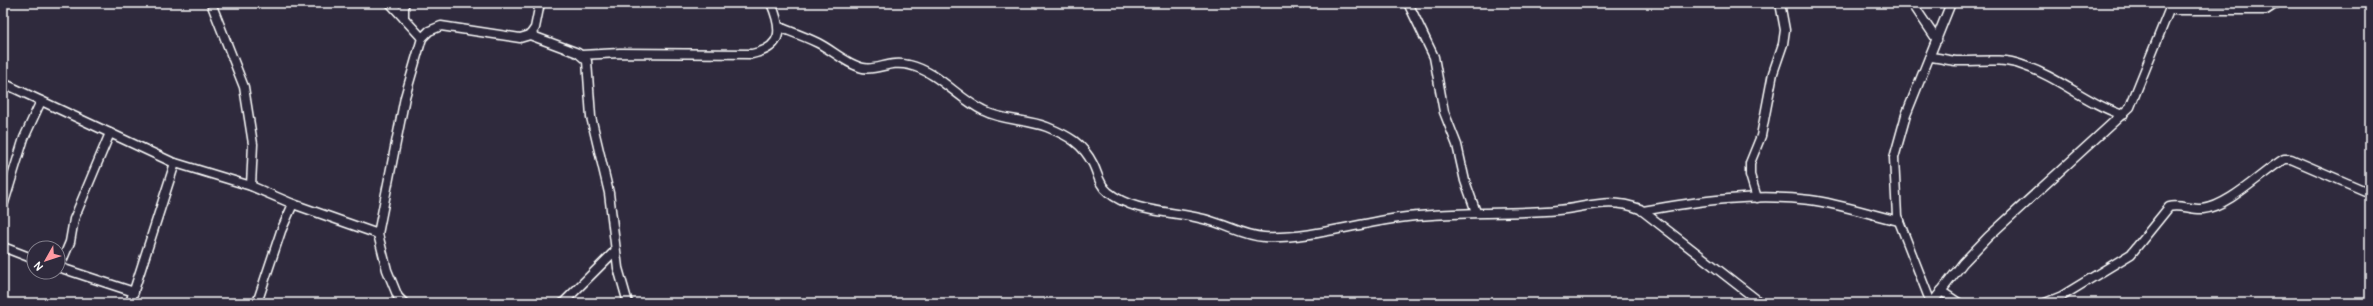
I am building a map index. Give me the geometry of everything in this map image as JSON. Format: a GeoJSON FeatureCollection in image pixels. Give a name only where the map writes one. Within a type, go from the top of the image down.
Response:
{"type":"FeatureCollection","features":[{"type":"Feature","properties":{"kind":"street"},"geometry":{"type":"LineString","coordinates":[[211,3],[244,87],[253,144],[251,186]]}},
{"type":"Feature","properties":{"kind":"street"},"geometry":{"type":"LineString","coordinates":[[390,3],[422,38]]}},
{"type":"Feature","properties":{"kind":"street"},"geometry":{"type":"LineString","coordinates":[[404,3],[404,18]]}},
{"type":"Feature","properties":{"kind":"street"},"geometry":{"type":"LineString","coordinates":[[530,36],[535,28],[540,3]]}},
{"type":"Feature","properties":{"kind":"street"},"geometry":{"type":"LineString","coordinates":[[404,303],[398,297],[387,270],[378,234],[405,97],[422,38],[428,31],[441,26],[520,38],[530,36],[581,55],[620,53],[752,54],[766,51],[772,46],[778,37],[779,27],[771,3]]}},
{"type":"Feature","properties":{"kind":"street"},"geometry":{"type":"LineString","coordinates":[[1408,3],[1434,57],[1444,112],[1456,145],[1465,181],[1476,212]]}},
{"type":"Feature","properties":{"kind":"street"},"geometry":{"type":"LineString","coordinates":[[1757,198],[1750,175],[1750,163],[1761,136],[1773,73],[1783,44],[1785,30],[1780,3]]}},
{"type":"Feature","properties":{"kind":"street"},"geometry":{"type":"LineString","coordinates":[[1912,3],[1937,40]]}},
{"type":"Feature","properties":{"kind":"street"},"geometry":{"type":"LineString","coordinates":[[1932,303],[1899,221],[1894,185],[1894,158],[1906,115],[1931,57],[1951,3]]}},
{"type":"Feature","properties":{"kind":"street"},"geometry":{"type":"LineString","coordinates":[[1932,303],[1963,263],[1988,237],[2051,177],[2123,115],[2130,107],[2171,7],[2266,10],[2277,3]]}},
{"type":"Feature","properties":{"kind":"street"},"geometry":{"type":"LineString","coordinates":[[779,27],[818,43],[862,68],[874,68],[892,62],[909,65],[933,75],[984,112],[1010,120],[1046,126],[1080,144],[1106,191],[1122,201],[1136,206],[1211,220],[1242,233],[1265,237],[1337,229],[1405,217],[1476,212],[1557,210],[1605,202],[1624,203],[1643,211],[1761,303]]}},
{"type":"Feature","properties":{"kind":"street"},"geometry":{"type":"LineString","coordinates":[[581,55],[588,64],[591,117],[609,193],[618,268],[628,303]]}},
{"type":"Feature","properties":{"kind":"street"},"geometry":{"type":"LineString","coordinates":[[1931,57],[1956,61],[2001,60],[2021,64],[2054,78],[2105,109],[2123,115]]}},
{"type":"Feature","properties":{"kind":"street"},"geometry":{"type":"LineString","coordinates":[[3,83],[175,163],[251,186],[293,204],[378,234]]}},
{"type":"Feature","properties":{"kind":"street"},"geometry":{"type":"LineString","coordinates":[[3,206],[24,138],[41,101]]}},
{"type":"Feature","properties":{"kind":"street"},"geometry":{"type":"LineString","coordinates":[[66,250],[70,242],[74,219],[110,133]]}},
{"type":"Feature","properties":{"kind":"street"},"geometry":{"type":"LineString","coordinates":[[2045,303],[2062,296],[2131,254],[2170,207],[2203,209],[2214,206],[2229,198],[2284,159],[2291,159],[2370,193]]}},
{"type":"Feature","properties":{"kind":"street"},"geometry":{"type":"LineString","coordinates":[[130,303],[146,249],[175,163]]}},
{"type":"Feature","properties":{"kind":"street"},"geometry":{"type":"LineString","coordinates":[[1643,211],[1706,201],[1757,198],[1810,200],[1899,221]]}},
{"type":"Feature","properties":{"kind":"street"},"geometry":{"type":"LineString","coordinates":[[257,303],[281,231],[293,204]]}},
{"type":"Feature","properties":{"kind":"street"},"geometry":{"type":"LineString","coordinates":[[3,248],[26,256]]}},
{"type":"Feature","properties":{"kind":"street"},"geometry":{"type":"LineString","coordinates":[[563,303],[615,251]]}},
{"type":"Feature","properties":{"kind":"street"},"geometry":{"type":"LineString","coordinates":[[66,270],[134,292]]}},
{"type":"Feature","properties":{"kind":"street"},"geometry":{"type":"LineString","coordinates":[[1941,291],[1959,303]]}}]}
